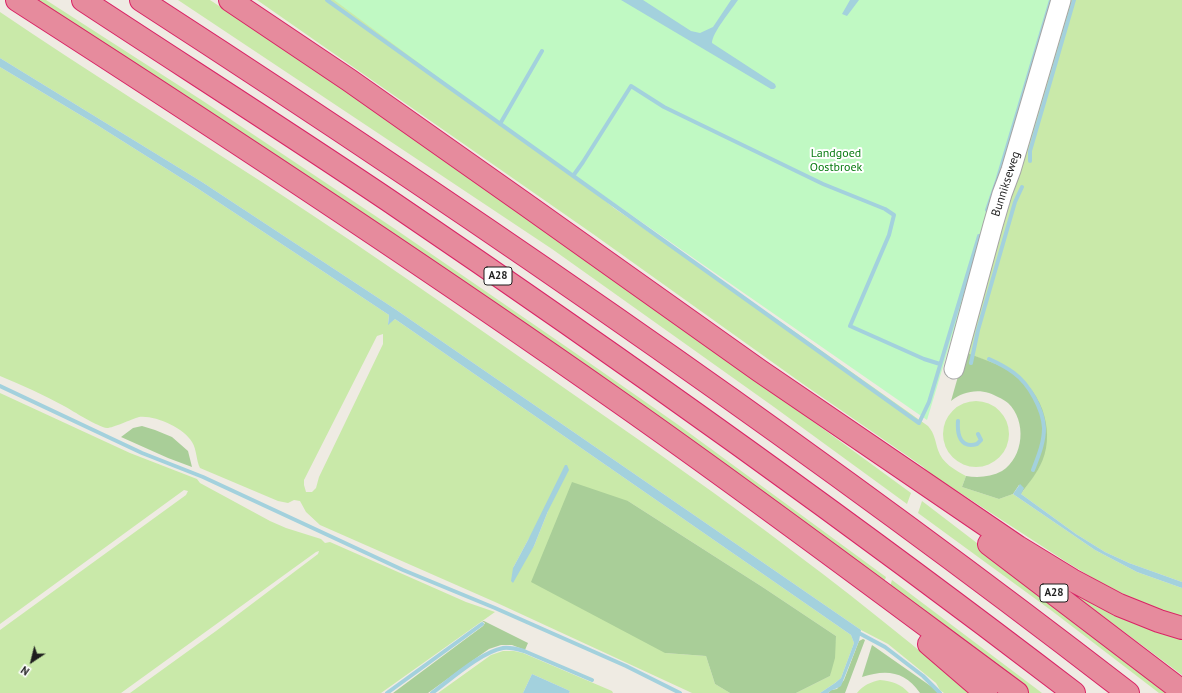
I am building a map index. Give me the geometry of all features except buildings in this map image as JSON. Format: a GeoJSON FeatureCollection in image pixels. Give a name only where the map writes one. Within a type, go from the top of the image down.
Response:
{"type":"FeatureCollection","features":[{"type":"Feature","properties":{"kind":"highway"},"geometry":{"type":"LineString","coordinates":[[17,0],[207,123],[450,285],[624,405],[800,532],[1018,693]]}},
{"type":"Feature","properties":{"kind":"highway","name":"A28"},"geometry":{"type":"LineString","coordinates":[[83,0],[387,200],[652,383],[939,590],[1074,693]]}},
{"type":"Feature","properties":{"kind":"highway","name":"A28"},"geometry":{"type":"LineString","coordinates":[[141,0],[408,176],[659,348],[938,550],[1128,693]]}},
{"type":"Feature","properties":{"kind":"highway","name":"A28"},"geometry":{"type":"LineString","coordinates":[[230,0],[356,85],[760,371],[1018,547],[1072,580],[1119,605],[1159,622],[1182,628]]}},
{"type":"Feature","properties":{"kind":"highway","name":"A28"},"geometry":{"type":"LineString","coordinates":[[760,371],[1182,691]]}},
{"type":"Feature","properties":{"kind":"highway"},"geometry":{"type":"LineString","coordinates":[[800,532],[986,693]]}},
{"type":"Feature","properties":{"kind":"street","name":"Bunnikseweg"},"geometry":{"type":"LineString","coordinates":[[954,369],[1002,194],[1011,170],[1061,0]]}},
{"type":"Feature","properties":{"kind":"green space"},"geometry":{"type":"Polygon","coordinates":[[[27,0],[46,0],[203,101],[395,229],[677,424],[886,577],[883,585],[27,0]]]}},
{"type":"Feature","properties":{"kind":"green space"},"geometry":{"type":"Polygon","coordinates":[[[178,0],[210,0],[301,60],[722,355],[911,493],[907,504],[552,249],[178,0]]]}},
{"type":"Feature","properties":{"kind":"green space"},"geometry":{"type":"Polygon","coordinates":[[[257,0],[534,0],[576,177],[614,208],[798,334],[928,426],[943,459],[953,469],[966,476],[962,487],[999,499],[1013,494],[1095,550],[1137,572],[1182,588],[1182,617],[1141,603],[1096,580],[931,474],[922,466],[803,384],[593,234],[257,0]]]}},
{"type":"Feature","properties":{"kind":"green space","name":"Landgoed Oostbroek"},"geometry":{"type":"Polygon","coordinates":[[[334,0],[1053,0],[927,420],[506,128],[334,0]]]}},
{"type":"Feature","properties":{"kind":"green space"},"geometry":{"type":"Polygon","coordinates":[[[1065,0],[1182,0],[1182,582],[1129,563],[1105,552],[1076,534],[1021,494],[1040,466],[1046,425],[1038,400],[1029,386],[1004,368],[965,352],[1065,0]]]}},
{"type":"Feature","properties":{"kind":"green space"},"geometry":{"type":"Polygon","coordinates":[[[0,12],[357,245],[657,453],[741,512],[823,574],[970,693],[944,693],[940,690],[936,683],[888,644],[861,630],[395,309],[202,182],[0,58],[0,12]]]}},
{"type":"Feature","properties":{"kind":"green space"},"geometry":{"type":"Polygon","coordinates":[[[0,67],[97,125],[197,188],[389,315],[388,324],[395,319],[851,635],[854,643],[841,678],[820,693],[796,693],[830,676],[836,636],[628,501],[665,653],[706,656],[715,684],[730,693],[692,693],[495,602],[320,525],[306,512],[300,501],[294,500],[288,503],[278,501],[200,468],[195,448],[188,437],[176,427],[161,420],[139,417],[110,428],[103,427],[49,398],[0,376],[0,67]],[[383,334],[377,336],[304,480],[306,492],[312,492],[316,488],[319,477],[383,344],[383,334]],[[548,511],[528,540],[513,568],[534,546],[548,511]]]}},
{"type":"Feature","properties":{"kind":"green space"},"geometry":{"type":"Polygon","coordinates":[[[965,352],[997,364],[1015,374],[1025,382],[1040,404],[1047,429],[1045,454],[1038,470],[1021,494],[1019,485],[1013,494],[999,499],[962,487],[966,476],[975,477],[993,475],[1002,471],[1015,457],[1019,448],[1020,438],[1018,419],[1008,403],[1001,399],[989,393],[974,391],[964,393],[951,401],[965,352]]]}},
{"type":"Feature","properties":{"kind":"green space"},"geometry":{"type":"Polygon","coordinates":[[[0,393],[130,453],[197,479],[200,483],[270,521],[286,528],[321,539],[325,543],[330,542],[466,602],[495,612],[381,693],[130,693],[216,631],[318,554],[319,551],[121,693],[0,693],[0,630],[186,495],[188,491],[184,490],[0,624],[0,393]]]}},
{"type":"Feature","properties":{"kind":"green space"},"geometry":{"type":"Polygon","coordinates":[[[976,401],[989,404],[999,411],[1006,421],[1009,434],[1006,447],[999,457],[989,464],[976,467],[963,464],[953,457],[946,447],[943,434],[946,421],[953,411],[963,404],[976,401]]]}},
{"type":"Feature","properties":{"kind":"green space"},"geometry":{"type":"Polygon","coordinates":[[[142,426],[172,437],[188,451],[192,467],[121,437],[133,428],[142,426]]]}},
{"type":"Feature","properties":{"kind":"green space"},"geometry":{"type":"Polygon","coordinates":[[[572,482],[628,501],[836,636],[835,658],[830,676],[796,693],[730,693],[715,684],[706,656],[665,653],[531,582],[572,482]]]}},
{"type":"Feature","properties":{"kind":"green space"},"geometry":{"type":"Polygon","coordinates":[[[922,501],[1173,693],[1159,693],[1052,611],[918,513],[922,501]]]}},
{"type":"Feature","properties":{"kind":"green space"},"geometry":{"type":"Polygon","coordinates":[[[892,580],[1042,693],[1027,693],[889,590],[892,580]]]}},
{"type":"Feature","properties":{"kind":"green space"},"geometry":{"type":"Polygon","coordinates":[[[1057,582],[1182,636],[1182,675],[1057,582]]]}},
{"type":"Feature","properties":{"kind":"green space"},"geometry":{"type":"Polygon","coordinates":[[[482,621],[528,643],[525,650],[512,645],[501,645],[489,649],[428,693],[393,693],[483,626],[485,623],[482,621]]]}},
{"type":"Feature","properties":{"kind":"green space"},"geometry":{"type":"Polygon","coordinates":[[[863,639],[865,640],[845,693],[828,693],[831,690],[837,689],[844,680],[859,641],[863,639]]]}},
{"type":"Feature","properties":{"kind":"green space"},"geometry":{"type":"Polygon","coordinates":[[[872,645],[932,687],[938,693],[920,693],[908,680],[894,674],[879,673],[862,677],[872,645]]]}},
{"type":"Feature","properties":{"kind":"green space"},"geometry":{"type":"Polygon","coordinates":[[[503,651],[523,653],[612,691],[613,693],[569,693],[570,691],[532,674],[523,693],[438,693],[491,655],[503,651]]]}},
{"type":"Feature","properties":{"kind":"green space"},"geometry":{"type":"Polygon","coordinates":[[[880,680],[888,681],[903,687],[909,693],[857,693],[867,684],[880,680]]]}},
{"type":"Feature","properties":{"kind":"water"},"geometry":{"type":"Polygon","coordinates":[[[621,0],[643,0],[691,31],[700,33],[713,27],[731,0],[738,0],[715,33],[712,43],[775,84],[776,87],[771,89],[621,0]]]}},
{"type":"Feature","properties":{"kind":"water"},"geometry":{"type":"Polygon","coordinates":[[[850,0],[859,0],[847,16],[842,14],[850,0]]]}},
{"type":"Feature","properties":{"kind":"water"},"geometry":{"type":"Polygon","coordinates":[[[0,58],[202,182],[395,309],[861,630],[859,641],[841,686],[828,693],[820,693],[841,678],[854,643],[851,635],[395,319],[388,325],[389,315],[197,188],[97,125],[0,67],[0,58]]]}},
{"type":"Feature","properties":{"kind":"water"},"geometry":{"type":"Polygon","coordinates":[[[565,465],[567,465],[569,470],[548,511],[534,546],[513,583],[511,581],[513,568],[565,465]]]}},
{"type":"Feature","properties":{"kind":"water"},"geometry":{"type":"Polygon","coordinates":[[[1020,484],[1024,488],[1021,494],[1076,534],[1105,552],[1129,563],[1182,582],[1182,588],[1137,572],[1095,550],[1013,494],[1020,484]]]}},
{"type":"Feature","properties":{"kind":"water"},"geometry":{"type":"Polygon","coordinates":[[[532,674],[570,691],[569,693],[523,693],[532,674]]]}},
{"type":"Feature","properties":{"kind":"waterway"},"geometry":{"type":"LineString","coordinates":[[327,0],[919,423],[929,402],[979,236]]}},
{"type":"Feature","properties":{"kind":"waterway"},"geometry":{"type":"LineString","coordinates":[[987,210],[1051,0]]}},
{"type":"Feature","properties":{"kind":"waterway"},"geometry":{"type":"LineString","coordinates":[[1030,161],[1030,151],[1074,0]]}},
{"type":"Feature","properties":{"kind":"waterway"},"geometry":{"type":"LineString","coordinates":[[500,124],[542,51]]}},
{"type":"Feature","properties":{"kind":"waterway"},"geometry":{"type":"LineString","coordinates":[[573,176],[631,86],[664,107],[823,184],[885,209],[894,215],[889,235],[850,326],[924,359],[940,364]]}},
{"type":"Feature","properties":{"kind":"waterway"},"geometry":{"type":"LineString","coordinates":[[971,363],[978,330],[1015,202],[1022,187]]}},
{"type":"Feature","properties":{"kind":"waterway"},"geometry":{"type":"LineString","coordinates":[[989,359],[1008,369],[1020,378],[1030,390],[1038,405],[1043,421],[1044,434],[1033,470]]}},
{"type":"Feature","properties":{"kind":"waterway"},"geometry":{"type":"LineString","coordinates":[[0,386],[142,453],[203,477],[403,570],[495,608],[626,666],[680,693]]}},
{"type":"Feature","properties":{"kind":"waterway"},"geometry":{"type":"LineString","coordinates":[[958,421],[958,431],[963,442],[971,445],[977,444],[981,440],[978,434]]}},
{"type":"Feature","properties":{"kind":"waterway"},"geometry":{"type":"LineString","coordinates":[[387,693],[482,624]]}},
{"type":"Feature","properties":{"kind":"waterway"},"geometry":{"type":"LineString","coordinates":[[857,632],[885,647],[923,676],[940,693]]}},
{"type":"Feature","properties":{"kind":"waterway"},"geometry":{"type":"LineString","coordinates":[[432,693],[485,655],[503,648],[514,648],[524,651],[592,680]]}}]}
